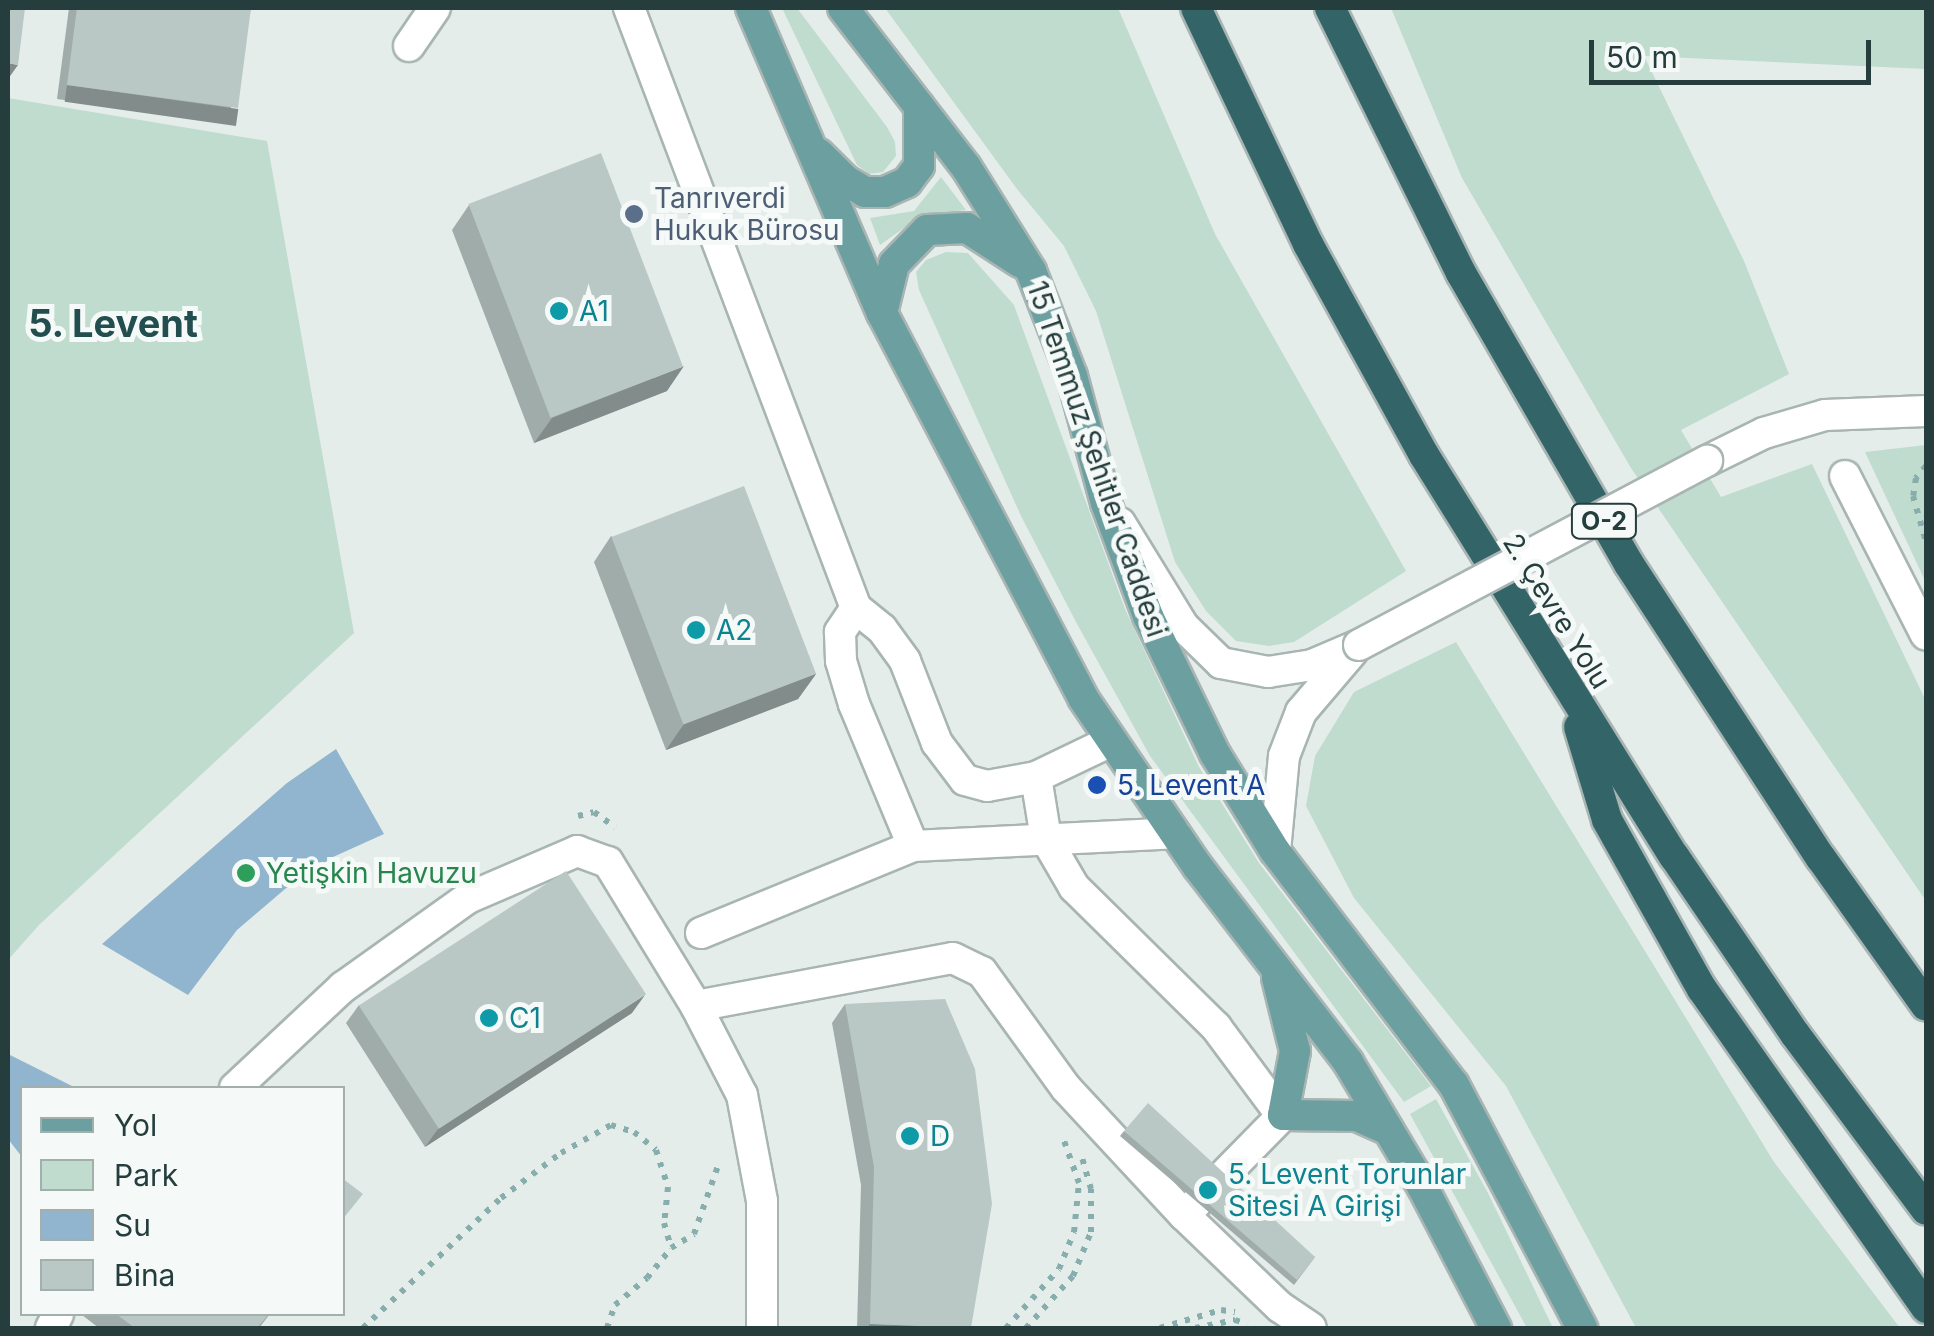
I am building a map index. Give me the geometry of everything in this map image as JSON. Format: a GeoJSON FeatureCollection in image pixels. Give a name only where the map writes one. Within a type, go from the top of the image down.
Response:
{"type":"FeatureCollection","features":[{"type":"Feature","properties":{"kind":"highway","name":"2. Çevre Yolu"},"geometry":{"type":"LineString","coordinates":[[1196,8],[1308,244],[1424,455],[1568,690],[1795,1034],[1926,1210]]}},
{"type":"Feature","properties":{"kind":"highway","name":"O-2"},"geometry":{"type":"LineString","coordinates":[[1330,8],[1461,273],[1629,564],[1821,858],[1926,1006]]}},
{"type":"Feature","properties":{"kind":"highway"},"geometry":{"type":"LineString","coordinates":[[1568,690],[1607,820],[1702,989],[1926,1308]]}},
{"type":"Feature","properties":{"kind":"main road"},"geometry":{"type":"LineString","coordinates":[[750,8],[882,313],[1083,698],[1175,834],[1348,1062],[1496,1328]]}},
{"type":"Feature","properties":{"kind":"main road","name":"15 Temmuz Şehitler Caddesi"},"geometry":{"type":"LineString","coordinates":[[844,8],[966,168],[1031,271],[1072,376],[1106,503],[1148,616],[1215,754],[1275,850],[1454,1085],[1582,1328]]}},
{"type":"Feature","properties":{"kind":"main road"},"geometry":{"type":"LineString","coordinates":[[807,140],[845,180],[865,192],[885,192],[907,182],[918,166],[919,106]]}},
{"type":"Feature","properties":{"kind":"main road"},"geometry":{"type":"LineString","coordinates":[[882,313],[894,264],[927,230],[967,228],[1031,271]]}},
{"type":"Feature","properties":{"kind":"main road"},"geometry":{"type":"LineString","coordinates":[[1272,961],[1288,1009],[1294,1051],[1282,1116],[1356,1116],[1388,1130]]}},
{"type":"Feature","properties":{"kind":"street"},"geometry":{"type":"LineString","coordinates":[[409,46],[436,8]]}},
{"type":"Feature","properties":{"kind":"street"},"geometry":{"type":"LineString","coordinates":[[629,8],[856,608],[882,629],[906,661],[936,744],[966,780],[987,786],[1036,776],[1111,741]]}},
{"type":"Feature","properties":{"kind":"street"},"geometry":{"type":"LineString","coordinates":[[1106,503],[1183,626],[1221,663],[1268,672],[1312,665],[1358,645],[1764,434],[1825,414],[1926,411]]}},
{"type":"Feature","properties":{"kind":"street"},"geometry":{"type":"LineString","coordinates":[[1845,476],[1926,634]]}},
{"type":"Feature","properties":{"kind":"street"},"geometry":{"type":"LineString","coordinates":[[856,608],[840,632],[842,660],[854,704],[912,846]]}},
{"type":"Feature","properties":{"kind":"street"},"geometry":{"type":"LineString","coordinates":[[1275,850],[1284,756],[1301,712],[1358,645]]}},
{"type":"Feature","properties":{"kind":"street"},"geometry":{"type":"LineString","coordinates":[[1036,776],[1046,839],[1074,887],[1216,1028],[1282,1116],[1220,1178]]}},
{"type":"Feature","properties":{"kind":"street"},"geometry":{"type":"LineString","coordinates":[[701,934],[912,846],[1175,834]]}},
{"type":"Feature","properties":{"kind":"street"},"geometry":{"type":"LineString","coordinates":[[237,1086],[344,987],[468,898],[577,851],[608,862],[696,1006],[742,1096],[762,1201],[762,1328]]}},
{"type":"Feature","properties":{"kind":"street"},"geometry":{"type":"LineString","coordinates":[[696,1006],[953,958],[982,972],[1066,1088],[1190,1209],[1280,1307],[1311,1328]]}},
{"type":"Feature","properties":{"kind":"path"},"geometry":{"type":"LineString","coordinates":[[1926,466],[1916,478],[1913,496],[1926,542]]}},
{"type":"Feature","properties":{"kind":"path"},"geometry":{"type":"LineString","coordinates":[[575,817],[594,812],[621,831]]}},
{"type":"Feature","properties":{"kind":"path"},"geometry":{"type":"LineString","coordinates":[[1006,1328],[1059,1270],[1074,1232],[1079,1183],[1050,1104],[1066,1088]]}},
{"type":"Feature","properties":{"kind":"path"},"geometry":{"type":"LineString","coordinates":[[362,1328],[501,1198],[560,1153],[611,1126],[634,1132],[656,1150],[668,1188],[664,1223],[671,1248]]}},
{"type":"Feature","properties":{"kind":"path"},"geometry":{"type":"LineString","coordinates":[[1026,1328],[1073,1276],[1090,1232],[1091,1189],[1078,1142]]}},
{"type":"Feature","properties":{"kind":"path"},"geometry":{"type":"LineString","coordinates":[[607,1328],[615,1305],[646,1278],[671,1248],[694,1234],[720,1159]]}},
{"type":"Feature","properties":{"kind":"path"},"geometry":{"type":"LineString","coordinates":[[1160,1328],[1221,1310],[1250,1314]]}},
{"type":"Feature","properties":{"kind":"path"},"geometry":{"type":"LineString","coordinates":[[1195,1328],[1235,1320],[1260,1328]]}},
{"type":"Feature","properties":{"kind":"green space"},"geometry":{"type":"Polygon","coordinates":[[[782,8],[797,8],[887,127],[895,142],[896,156],[883,172],[869,174],[857,165],[782,8]]]}},
{"type":"Feature","properties":{"kind":"green space"},"geometry":{"type":"Polygon","coordinates":[[[885,8],[1118,8],[1215,234],[1406,571],[1294,642],[1269,646],[1236,641],[1206,611],[1175,562],[1096,311],[1064,246],[1017,189],[885,8]]]}},
{"type":"Feature","properties":{"kind":"green space"},"geometry":{"type":"Polygon","coordinates":[[[1391,8],[1926,8],[1926,69],[1644,56],[1744,261],[1789,374],[1681,430],[1721,497],[1812,464],[1926,701],[1926,901],[1631,468],[1462,178],[1391,8]]]}},
{"type":"Feature","properties":{"kind":"green space"},"geometry":{"type":"Polygon","coordinates":[[[8,98],[267,141],[354,633],[39,925],[8,960],[8,98]]]}},
{"type":"Feature","properties":{"kind":"green space"},"geometry":{"type":"Polygon","coordinates":[[[941,177],[966,210],[922,215],[880,245],[870,218],[914,211],[941,177]]]}},
{"type":"Feature","properties":{"kind":"green space"},"geometry":{"type":"Polygon","coordinates":[[[946,252],[968,253],[1014,305],[1125,609],[1199,767],[1259,863],[1431,1086],[1404,1102],[1150,756],[1076,622],[1021,516],[919,290],[916,272],[926,260],[946,252]]]}},
{"type":"Feature","properties":{"kind":"green space"},"geometry":{"type":"Polygon","coordinates":[[[1926,445],[1926,583],[1865,452],[1926,445]]]}},
{"type":"Feature","properties":{"kind":"green space"},"geometry":{"type":"Polygon","coordinates":[[[1456,642],[1774,1162],[1900,1328],[1636,1328],[1506,1086],[1354,898],[1306,806],[1315,756],[1354,692],[1456,642]]]}},
{"type":"Feature","properties":{"kind":"green space"},"geometry":{"type":"Polygon","coordinates":[[[1436,1099],[1488,1193],[1553,1328],[1527,1328],[1410,1114],[1436,1099]]]}},
{"type":"Feature","properties":{"kind":"water","name":"Yetişkin Havuzu"},"geometry":{"type":"Polygon","coordinates":[[[336,749],[384,834],[333,857],[285,889],[237,930],[188,995],[102,944],[287,783],[336,749]]]}},
{"type":"Feature","properties":{"kind":"water"},"geometry":{"type":"Polygon","coordinates":[[[8,1054],[72,1086],[20,1086],[20,1154],[8,1139],[8,1054]]]}},
{"type":"Feature","properties":{"kind":"building"},"geometry":{"type":"Polygon","coordinates":[[[8,8],[25,8],[18,65],[8,63],[8,8]]]}},
{"type":"Feature","properties":{"kind":"building"},"geometry":{"type":"Polygon","coordinates":[[[77,8],[251,8],[238,108],[67,85],[77,8]]]}},
{"type":"Feature","properties":{"kind":"building","name":"A1"},"geometry":{"type":"Polygon","coordinates":[[[601,153],[683,367],[550,418],[468,204],[601,153]]]}},
{"type":"Feature","properties":{"kind":"building","name":"A2"},"geometry":{"type":"Polygon","coordinates":[[[744,486],[816,674],[683,725],[611,537],[744,486]]]}},
{"type":"Feature","properties":{"kind":"building","name":"C1"},"geometry":{"type":"Polygon","coordinates":[[[566,871],[646,994],[439,1129],[359,1006],[566,871]]]}},
{"type":"Feature","properties":{"kind":"building","name":"D"},"geometry":{"type":"Polygon","coordinates":[[[945,999],[975,1069],[992,1204],[971,1328],[870,1324],[874,1167],[845,1004],[945,999]]]}},
{"type":"Feature","properties":{"kind":"building","name":"5. Levent Torunlar Sitesi A Girişi"},"geometry":{"type":"Polygon","coordinates":[[[1148,1103],[1315,1257],[1297,1280],[1124,1131],[1148,1103]]]}},
{"type":"Feature","properties":{"kind":"building"},"geometry":{"type":"Polygon","coordinates":[[[345,1180],[363,1194],[345,1216],[345,1180]]]}},
{"type":"Feature","properties":{"kind":"building"},"geometry":{"type":"Polygon","coordinates":[[[119,1316],[267,1316],[257,1328],[135,1328],[119,1316]]]}},
{"type":"Feature","properties":{"kind":"place","name":"Tanrıverdi Hukuk Bürosu"},"geometry":{"type":"Point","coordinates":[634,214]}},
{"type":"Feature","properties":{"kind":"place","name":"A1"},"geometry":{"type":"Point","coordinates":[559,311]}},
{"type":"Feature","properties":{"kind":"place","name":"A2"},"geometry":{"type":"Point","coordinates":[696,630]}},
{"type":"Feature","properties":{"kind":"place","name":"5. Levent A"},"geometry":{"type":"Point","coordinates":[1097,785]}},
{"type":"Feature","properties":{"kind":"place","name":"Yetişkin Havuzu"},"geometry":{"type":"Point","coordinates":[246,873]}},
{"type":"Feature","properties":{"kind":"place","name":"C1"},"geometry":{"type":"Point","coordinates":[489,1018]}},
{"type":"Feature","properties":{"kind":"place","name":"D"},"geometry":{"type":"Point","coordinates":[910,1136]}},
{"type":"Feature","properties":{"kind":"place","name":"5. Levent Torunlar Sitesi A Girişi"},"geometry":{"type":"Point","coordinates":[1208,1190]}},
{"type":"Feature","properties":{"kind":"district","name":"5. Levent"},"geometry":{"type":"Point","coordinates":[113,324]}}]}
